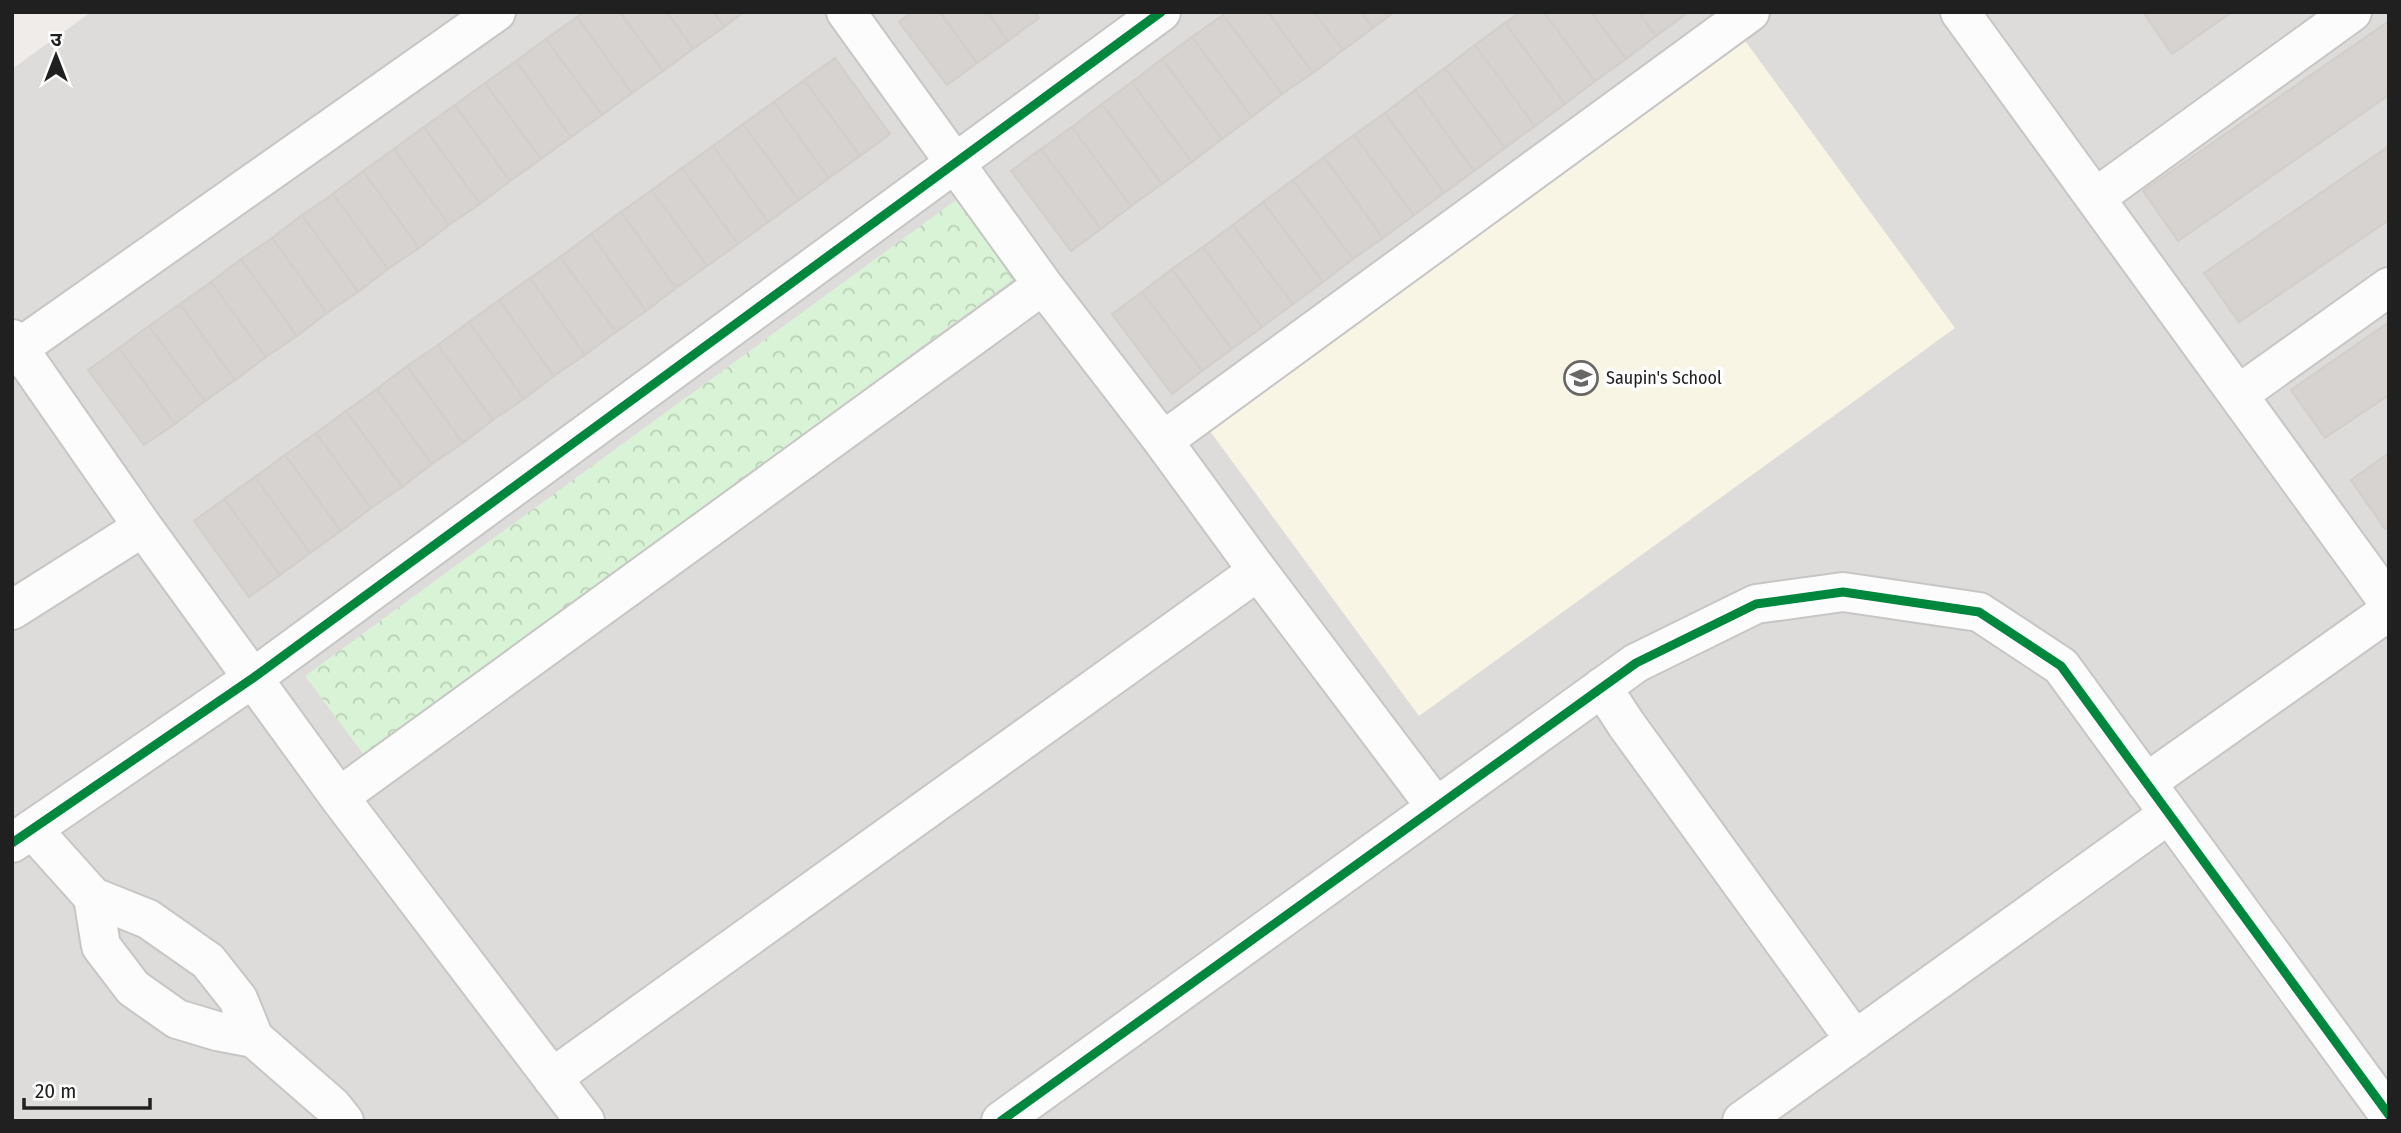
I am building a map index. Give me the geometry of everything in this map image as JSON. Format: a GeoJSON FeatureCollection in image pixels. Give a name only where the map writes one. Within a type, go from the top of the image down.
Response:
{"type":"FeatureCollection","features":[{"type":"Feature","properties":{"kind":"street"},"geometry":{"type":"LineString","coordinates":[[496,12],[16,344],[143,527],[339,797],[585,1121]]}},
{"type":"Feature","properties":{"kind":"street"},"geometry":{"type":"LineString","coordinates":[[846,12],[1043,285],[1436,807]]}},
{"type":"Feature","properties":{"kind":"street"},"geometry":{"type":"LineString","coordinates":[[344,1121],[332,1106],[254,1038],[238,999],[208,961],[148,919],[93,897],[22,836],[253,678],[1161,12]]}},
{"type":"Feature","properties":{"kind":"street"},"geometry":{"type":"LineString","coordinates":[[1163,441],[1750,12]]}},
{"type":"Feature","properties":{"kind":"street"},"geometry":{"type":"LineString","coordinates":[[1960,12],[2389,603]]}},
{"type":"Feature","properties":{"kind":"street"},"geometry":{"type":"LineString","coordinates":[[2095,198],[2352,12]]}},
{"type":"Feature","properties":{"kind":"street"},"geometry":{"type":"LineString","coordinates":[[339,797],[1043,285]]}},
{"type":"Feature","properties":{"kind":"street"},"geometry":{"type":"LineString","coordinates":[[2239,394],[2389,287]]}},
{"type":"Feature","properties":{"kind":"street"},"geometry":{"type":"LineString","coordinates":[[12,610],[143,527]]}},
{"type":"Feature","properties":{"kind":"street"},"geometry":{"type":"LineString","coordinates":[[552,1078],[1258,571]]}},
{"type":"Feature","properties":{"kind":"street"},"geometry":{"type":"LineString","coordinates":[[1001,1121],[1636,663],[1756,604],[1843,592],[1979,612],[2061,666],[2389,1115]]}},
{"type":"Feature","properties":{"kind":"street"},"geometry":{"type":"LineString","coordinates":[[2146,783],[2389,611]]}},
{"type":"Feature","properties":{"kind":"street"},"geometry":{"type":"LineString","coordinates":[[1602,687],[1855,1040]]}},
{"type":"Feature","properties":{"kind":"street"},"geometry":{"type":"LineString","coordinates":[[1742,1121],[2169,814]]}},
{"type":"Feature","properties":{"kind":"street"},"geometry":{"type":"LineString","coordinates":[[93,897],[101,946],[133,988],[177,1019],[254,1038]]}},
{"type":"Feature","properties":{"kind":"shaded area"},"geometry":{"type":"Polygon","coordinates":[[[91,12],[2389,12],[2389,1121],[12,1121],[12,69],[91,12]]]}},
{"type":"Feature","properties":{"kind":"shaded area","name":"Saupin's School"},"geometry":{"type":"Polygon","coordinates":[[[1743,38],[1955,328],[1419,716],[1207,427],[1743,38]]]}},
{"type":"Feature","properties":{"kind":"green space"},"geometry":{"type":"Polygon","coordinates":[[[956,200],[1014,279],[364,755],[305,676],[956,200]]]}},
{"type":"Feature","properties":{"kind":"building"},"geometry":{"type":"Polygon","coordinates":[[[584,12],[620,12],[663,71],[632,93],[577,17],[584,12]]]}},
{"type":"Feature","properties":{"kind":"building"},"geometry":{"type":"Polygon","coordinates":[[[620,12],[667,12],[693,49],[663,71],[620,12]]]}},
{"type":"Feature","properties":{"kind":"building"},"geometry":{"type":"Polygon","coordinates":[[[667,12],[714,12],[724,27],[693,49],[667,12]]]}},
{"type":"Feature","properties":{"kind":"building"},"geometry":{"type":"Polygon","coordinates":[[[714,12],[744,12],[724,27],[714,12]]]}},
{"type":"Feature","properties":{"kind":"building"},"geometry":{"type":"Polygon","coordinates":[[[912,12],[940,12],[977,63],[947,85],[899,22],[912,12]]]}},
{"type":"Feature","properties":{"kind":"building"},"geometry":{"type":"Polygon","coordinates":[[[940,12],[987,12],[1008,41],[977,63],[940,12]]]}},
{"type":"Feature","properties":{"kind":"building"},"geometry":{"type":"Polygon","coordinates":[[[987,12],[1035,12],[1039,18],[1008,41],[987,12]]]}},
{"type":"Feature","properties":{"kind":"building"},"geometry":{"type":"Polygon","coordinates":[[[1226,12],[1268,12],[1313,73],[1282,94],[1223,15],[1226,12]]]}},
{"type":"Feature","properties":{"kind":"building"},"geometry":{"type":"Polygon","coordinates":[[[1268,12],[1314,12],[1343,50],[1313,73],[1268,12]]]}},
{"type":"Feature","properties":{"kind":"building"},"geometry":{"type":"Polygon","coordinates":[[[1314,12],[1361,12],[1373,28],[1343,50],[1314,12]]]}},
{"type":"Feature","properties":{"kind":"building"},"geometry":{"type":"Polygon","coordinates":[[[1361,12],[1394,12],[1373,28],[1361,12]]]}},
{"type":"Feature","properties":{"kind":"building"},"geometry":{"type":"Polygon","coordinates":[[[1520,12],[1544,12],[1595,81],[1565,104],[1505,23],[1520,12]]]}},
{"type":"Feature","properties":{"kind":"building"},"geometry":{"type":"Polygon","coordinates":[[[1544,12],[1591,12],[1626,59],[1595,81],[1544,12]]]}},
{"type":"Feature","properties":{"kind":"building"},"geometry":{"type":"Polygon","coordinates":[[[1591,12],[1638,12],[1656,36],[1626,59],[1591,12]]]}},
{"type":"Feature","properties":{"kind":"building"},"geometry":{"type":"Polygon","coordinates":[[[1638,12],[1685,12],[1686,14],[1656,36],[1638,12]]]}},
{"type":"Feature","properties":{"kind":"building"},"geometry":{"type":"Polygon","coordinates":[[[2143,12],[2232,12],[2172,54],[2143,12]]]}},
{"type":"Feature","properties":{"kind":"building"},"geometry":{"type":"Polygon","coordinates":[[[1223,15],[1282,94],[1252,117],[1192,37],[1223,15]]]}},
{"type":"Feature","properties":{"kind":"building"},"geometry":{"type":"Polygon","coordinates":[[[577,17],[632,93],[602,115],[546,39],[577,17]]]}},
{"type":"Feature","properties":{"kind":"building"},"geometry":{"type":"Polygon","coordinates":[[[2389,21],[2389,95],[2178,241],[2143,191],[2389,21]]]}},
{"type":"Feature","properties":{"kind":"building"},"geometry":{"type":"Polygon","coordinates":[[[1505,23],[1565,104],[1535,126],[1475,45],[1505,23]]]}},
{"type":"Feature","properties":{"kind":"building"},"geometry":{"type":"Polygon","coordinates":[[[1192,37],[1252,117],[1222,139],[1162,59],[1192,37]]]}},
{"type":"Feature","properties":{"kind":"building"},"geometry":{"type":"Polygon","coordinates":[[[546,39],[602,115],[571,137],[516,61],[546,39]]]}},
{"type":"Feature","properties":{"kind":"building"},"geometry":{"type":"Polygon","coordinates":[[[1475,45],[1535,126],[1505,148],[1445,68],[1475,45]]]}},
{"type":"Feature","properties":{"kind":"building"},"geometry":{"type":"Polygon","coordinates":[[[835,58],[890,134],[860,156],[804,80],[835,58]]]}},
{"type":"Feature","properties":{"kind":"building"},"geometry":{"type":"Polygon","coordinates":[[[1162,59],[1222,139],[1192,162],[1132,82],[1162,59]]]}},
{"type":"Feature","properties":{"kind":"building"},"geometry":{"type":"Polygon","coordinates":[[[516,61],[571,137],[541,159],[485,83],[516,61]]]}},
{"type":"Feature","properties":{"kind":"building"},"geometry":{"type":"Polygon","coordinates":[[[1445,68],[1505,148],[1474,171],[1415,90],[1445,68]]]}},
{"type":"Feature","properties":{"kind":"building"},"geometry":{"type":"Polygon","coordinates":[[[804,80],[860,156],[829,178],[774,102],[804,80]]]}},
{"type":"Feature","properties":{"kind":"building"},"geometry":{"type":"Polygon","coordinates":[[[1132,82],[1192,162],[1162,184],[1102,104],[1132,82]]]}},
{"type":"Feature","properties":{"kind":"building"},"geometry":{"type":"Polygon","coordinates":[[[485,83],[541,159],[510,181],[455,105],[485,83]]]}},
{"type":"Feature","properties":{"kind":"building"},"geometry":{"type":"Polygon","coordinates":[[[1415,90],[1474,171],[1444,193],[1385,113],[1415,90]]]}},
{"type":"Feature","properties":{"kind":"building"},"geometry":{"type":"Polygon","coordinates":[[[774,102],[829,178],[799,200],[743,124],[774,102]]]}},
{"type":"Feature","properties":{"kind":"building"},"geometry":{"type":"Polygon","coordinates":[[[1102,104],[1162,184],[1131,206],[1072,127],[1102,104]]]}},
{"type":"Feature","properties":{"kind":"building"},"geometry":{"type":"Polygon","coordinates":[[[455,105],[510,181],[480,204],[424,127],[455,105]]]}},
{"type":"Feature","properties":{"kind":"building"},"geometry":{"type":"Polygon","coordinates":[[[1385,113],[1444,193],[1414,215],[1354,135],[1385,113]]]}},
{"type":"Feature","properties":{"kind":"building"},"geometry":{"type":"Polygon","coordinates":[[[743,124],[799,200],[768,222],[713,146],[743,124]]]}},
{"type":"Feature","properties":{"kind":"building"},"geometry":{"type":"Polygon","coordinates":[[[424,127],[480,204],[449,225],[394,149],[424,127]]]}},
{"type":"Feature","properties":{"kind":"building"},"geometry":{"type":"Polygon","coordinates":[[[1072,127],[1131,206],[1101,229],[1041,149],[1072,127]]]}},
{"type":"Feature","properties":{"kind":"building"},"geometry":{"type":"Polygon","coordinates":[[[1354,135],[1414,215],[1383,238],[1324,157],[1354,135]]]}},
{"type":"Feature","properties":{"kind":"building"},"geometry":{"type":"Polygon","coordinates":[[[713,146],[768,222],[738,244],[682,168],[713,146]]]}},
{"type":"Feature","properties":{"kind":"building"},"geometry":{"type":"Polygon","coordinates":[[[2389,146],[2389,220],[2239,322],[2204,273],[2389,146]]]}},
{"type":"Feature","properties":{"kind":"building"},"geometry":{"type":"Polygon","coordinates":[[[394,149],[449,225],[419,248],[363,171],[394,149]]]}},
{"type":"Feature","properties":{"kind":"building"},"geometry":{"type":"Polygon","coordinates":[[[1041,149],[1101,229],[1071,251],[1011,171],[1041,149]]]}},
{"type":"Feature","properties":{"kind":"building"},"geometry":{"type":"Polygon","coordinates":[[[1324,157],[1383,238],[1353,259],[1293,180],[1324,157]]]}},
{"type":"Feature","properties":{"kind":"building"},"geometry":{"type":"Polygon","coordinates":[[[682,168],[738,244],[707,266],[652,190],[682,168]]]}},
{"type":"Feature","properties":{"kind":"building"},"geometry":{"type":"Polygon","coordinates":[[[363,171],[419,248],[388,269],[333,194],[363,171]]]}},
{"type":"Feature","properties":{"kind":"building"},"geometry":{"type":"Polygon","coordinates":[[[1293,180],[1353,259],[1323,282],[1263,202],[1293,180]]]}},
{"type":"Feature","properties":{"kind":"building"},"geometry":{"type":"Polygon","coordinates":[[[652,190],[707,266],[676,288],[621,212],[652,190]]]}},
{"type":"Feature","properties":{"kind":"building"},"geometry":{"type":"Polygon","coordinates":[[[333,194],[388,269],[358,292],[302,215],[333,194]]]}},
{"type":"Feature","properties":{"kind":"building"},"geometry":{"type":"Polygon","coordinates":[[[1263,202],[1323,282],[1293,304],[1233,225],[1263,202]]]}},
{"type":"Feature","properties":{"kind":"building"},"geometry":{"type":"Polygon","coordinates":[[[621,212],[676,288],[646,311],[591,234],[621,212]]]}},
{"type":"Feature","properties":{"kind":"building"},"geometry":{"type":"Polygon","coordinates":[[[302,215],[358,292],[327,313],[272,238],[302,215]]]}},
{"type":"Feature","properties":{"kind":"building"},"geometry":{"type":"Polygon","coordinates":[[[1233,225],[1293,304],[1262,327],[1203,247],[1233,225]]]}},
{"type":"Feature","properties":{"kind":"building"},"geometry":{"type":"Polygon","coordinates":[[[591,234],[646,311],[616,332],[560,257],[591,234]]]}},
{"type":"Feature","properties":{"kind":"building"},"geometry":{"type":"Polygon","coordinates":[[[272,238],[327,313],[297,336],[241,259],[272,238]]]}},
{"type":"Feature","properties":{"kind":"building"},"geometry":{"type":"Polygon","coordinates":[[[1203,247],[1262,327],[1232,349],[1172,269],[1203,247]]]}},
{"type":"Feature","properties":{"kind":"building"},"geometry":{"type":"Polygon","coordinates":[[[560,257],[616,332],[585,355],[530,278],[560,257]]]}},
{"type":"Feature","properties":{"kind":"building"},"geometry":{"type":"Polygon","coordinates":[[[241,259],[297,336],[266,357],[211,282],[241,259]]]}},
{"type":"Feature","properties":{"kind":"building"},"geometry":{"type":"Polygon","coordinates":[[[1172,269],[1232,349],[1202,371],[1142,292],[1172,269]]]}},
{"type":"Feature","properties":{"kind":"building"},"geometry":{"type":"Polygon","coordinates":[[[530,278],[585,355],[554,376],[499,300],[530,278]]]}},
{"type":"Feature","properties":{"kind":"building"},"geometry":{"type":"Polygon","coordinates":[[[211,282],[266,357],[235,380],[180,304],[211,282]]]}},
{"type":"Feature","properties":{"kind":"building"},"geometry":{"type":"Polygon","coordinates":[[[1142,292],[1202,371],[1172,394],[1112,314],[1142,292]]]}},
{"type":"Feature","properties":{"kind":"building"},"geometry":{"type":"Polygon","coordinates":[[[499,300],[554,376],[524,399],[469,322],[499,300]]]}},
{"type":"Feature","properties":{"kind":"building"},"geometry":{"type":"Polygon","coordinates":[[[180,304],[235,380],[205,401],[149,326],[180,304]]]}},
{"type":"Feature","properties":{"kind":"building"},"geometry":{"type":"Polygon","coordinates":[[[469,322],[524,399],[493,420],[438,345],[469,322]]]}},
{"type":"Feature","properties":{"kind":"building"},"geometry":{"type":"Polygon","coordinates":[[[2389,322],[2389,395],[2325,438],[2291,390],[2389,322]]]}},
{"type":"Feature","properties":{"kind":"building"},"geometry":{"type":"Polygon","coordinates":[[[149,326],[205,401],[175,424],[119,348],[149,326]]]}},
{"type":"Feature","properties":{"kind":"building"},"geometry":{"type":"Polygon","coordinates":[[[438,345],[493,420],[463,443],[407,366],[438,345]]]}},
{"type":"Feature","properties":{"kind":"building"},"geometry":{"type":"Polygon","coordinates":[[[119,348],[175,424],[144,445],[88,370],[119,348]]]}},
{"type":"Feature","properties":{"kind":"building"},"geometry":{"type":"Polygon","coordinates":[[[407,366],[463,443],[432,464],[377,389],[407,366]]]}},
{"type":"Feature","properties":{"kind":"building"},"geometry":{"type":"Polygon","coordinates":[[[377,389],[432,464],[402,487],[346,411],[377,389]]]}},
{"type":"Feature","properties":{"kind":"building"},"geometry":{"type":"Polygon","coordinates":[[[346,411],[402,487],[371,508],[316,433],[346,411]]]}},
{"type":"Feature","properties":{"kind":"building"},"geometry":{"type":"Polygon","coordinates":[[[316,433],[371,508],[341,531],[285,455],[316,433]]]}},
{"type":"Feature","properties":{"kind":"building"},"geometry":{"type":"Polygon","coordinates":[[[2389,453],[2389,527],[2385,529],[2351,480],[2389,453]]]}},
{"type":"Feature","properties":{"kind":"building"},"geometry":{"type":"Polygon","coordinates":[[[285,455],[341,531],[310,553],[255,477],[285,455]]]}},
{"type":"Feature","properties":{"kind":"building"},"geometry":{"type":"Polygon","coordinates":[[[255,477],[310,553],[280,575],[224,499],[255,477]]]}},
{"type":"Feature","properties":{"kind":"building"},"geometry":{"type":"Polygon","coordinates":[[[224,499],[280,575],[249,597],[194,521],[224,499]]]}},
{"type":"Feature","properties":{"kind":"cycle path"},"geometry":{"type":"LineString","coordinates":[[12,843],[253,678],[1161,12]]}},
{"type":"Feature","properties":{"kind":"cycle path"},"geometry":{"type":"LineString","coordinates":[[1001,1121],[1636,663],[1756,604],[1843,592],[1979,612],[2061,666],[2389,1115]]}},
{"type":"Feature","properties":{"kind":"place","name":"Saupin's School"},"geometry":{"type":"Point","coordinates":[1581,378]}}]}
